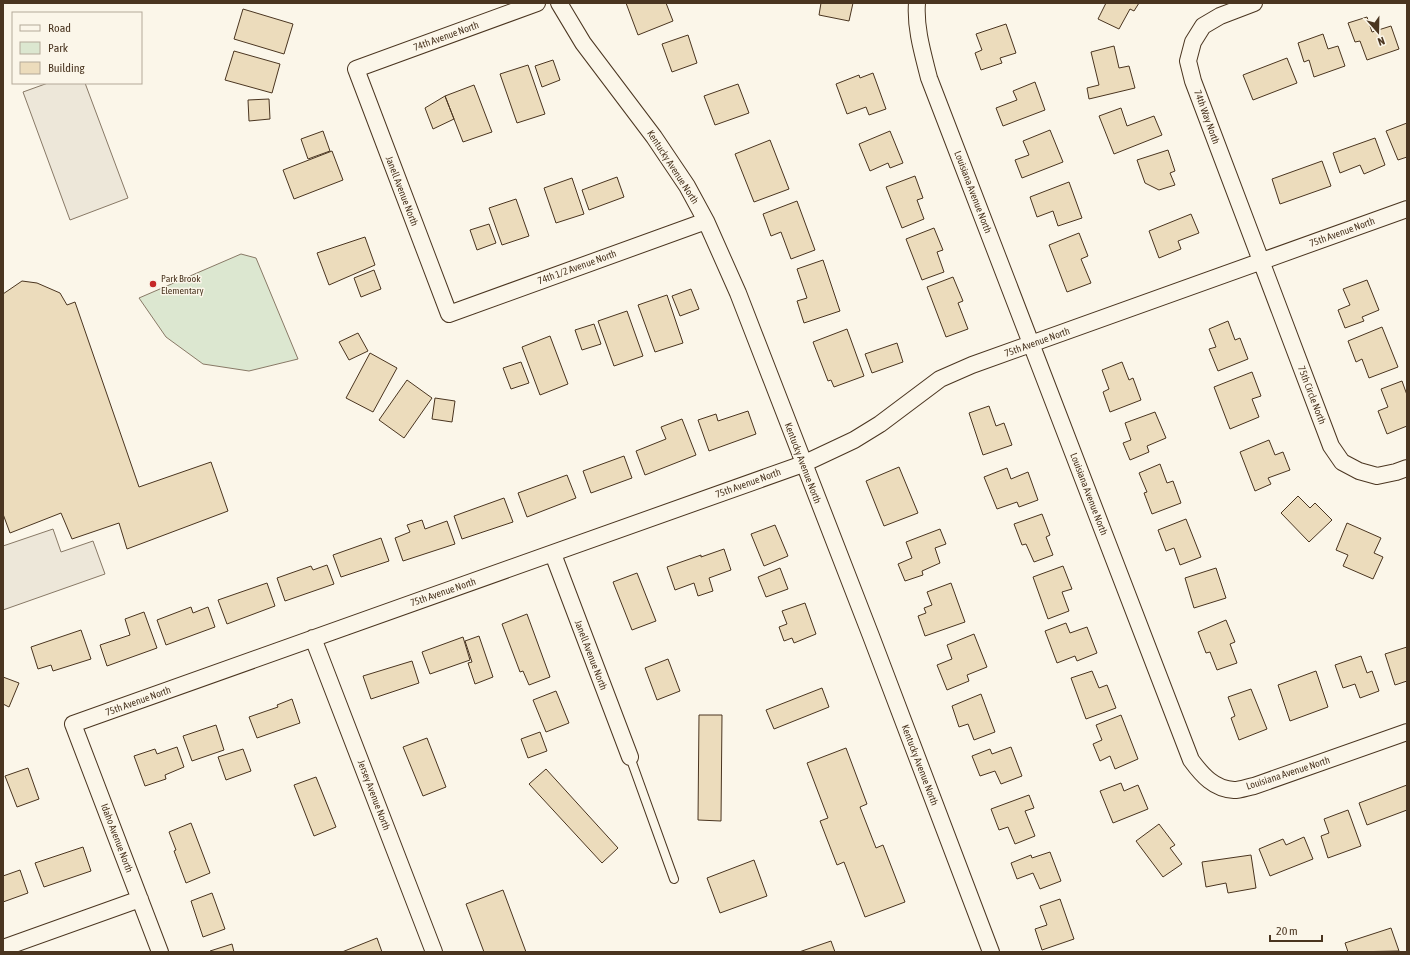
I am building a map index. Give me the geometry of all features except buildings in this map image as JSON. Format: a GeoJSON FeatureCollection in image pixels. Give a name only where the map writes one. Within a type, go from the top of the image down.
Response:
{"type":"FeatureCollection","features":[{"type":"Feature","properties":{"kind":"street","name":"74th Avenue North"},"geometry":{"type":"LineString","coordinates":[[356,69],[537,3]]}},
{"type":"Feature","properties":{"kind":"street","name":"Kentucky Avenue North"},"geometry":{"type":"LineString","coordinates":[[559,3],[583,43],[654,137],[687,186],[706,221],[738,293],[803,464],[874,643],[991,952]]}},
{"type":"Feature","properties":{"kind":"street","name":"Louisiana Avenue North"},"geometry":{"type":"LineString","coordinates":[[917,3],[916,11],[920,45],[929,78],[1191,760],[1201,775],[1217,786],[1235,790],[1254,786],[1407,732]]}},
{"type":"Feature","properties":{"kind":"street","name":"74th Way North"},"geometry":{"type":"LineString","coordinates":[[1254,3],[1220,16],[1203,26],[1192,42],[1188,61],[1193,81],[1261,262]]}},
{"type":"Feature","properties":{"kind":"street","name":"Janell Avenue North"},"geometry":{"type":"LineString","coordinates":[[356,69],[449,314]]}},
{"type":"Feature","properties":{"kind":"street","name":"75th Avenue North"},"geometry":{"type":"LineString","coordinates":[[73,724],[803,464],[854,440],[880,424],[940,379],[972,365],[1407,209]]}},
{"type":"Feature","properties":{"kind":"street","name":"74th 1/2 Avenue North"},"geometry":{"type":"LineString","coordinates":[[449,314],[706,221]]}},
{"type":"Feature","properties":{"kind":"street","name":"75th Circle North"},"geometry":{"type":"LineString","coordinates":[[1261,262],[1331,446],[1342,462],[1359,472],[1377,476],[1407,468]]}},
{"type":"Feature","properties":{"kind":"street","name":"Janell Avenue North"},"geometry":{"type":"LineString","coordinates":[[553,554],[630,757]]}},
{"type":"Feature","properties":{"kind":"street","name":"Jersey Avenue North"},"geometry":{"type":"LineString","coordinates":[[314,638],[434,952]]}},
{"type":"Feature","properties":{"kind":"street","name":"Idaho Avenue North"},"geometry":{"type":"LineString","coordinates":[[73,724],[160,952]]}},
{"type":"Feature","properties":{"kind":"street"},"geometry":{"type":"LineString","coordinates":[[3,948],[140,899]]}},
{"type":"Feature","properties":{"kind":"lane"},"geometry":{"type":"LineString","coordinates":[[630,757],[674,879]]}},
{"type":"Feature","properties":{"kind":"green space"},"geometry":{"type":"Polygon","coordinates":[[[241,254],[256,258],[298,359],[249,371],[203,364],[166,337],[139,298],[241,254]]]}},
{"type":"Feature","properties":{"kind":"shaded area"},"geometry":{"type":"Polygon","coordinates":[[[45,84],[85,84],[128,198],[70,220],[23,92],[45,84]]]}},
{"type":"Feature","properties":{"kind":"shaded area"},"geometry":{"type":"Polygon","coordinates":[[[53,529],[61,552],[93,541],[105,574],[3,610],[3,546],[53,529]]]}},
{"type":"Feature","properties":{"kind":"place","name":"Park Brook Elementary"},"geometry":{"type":"Point","coordinates":[153,284]}}]}
